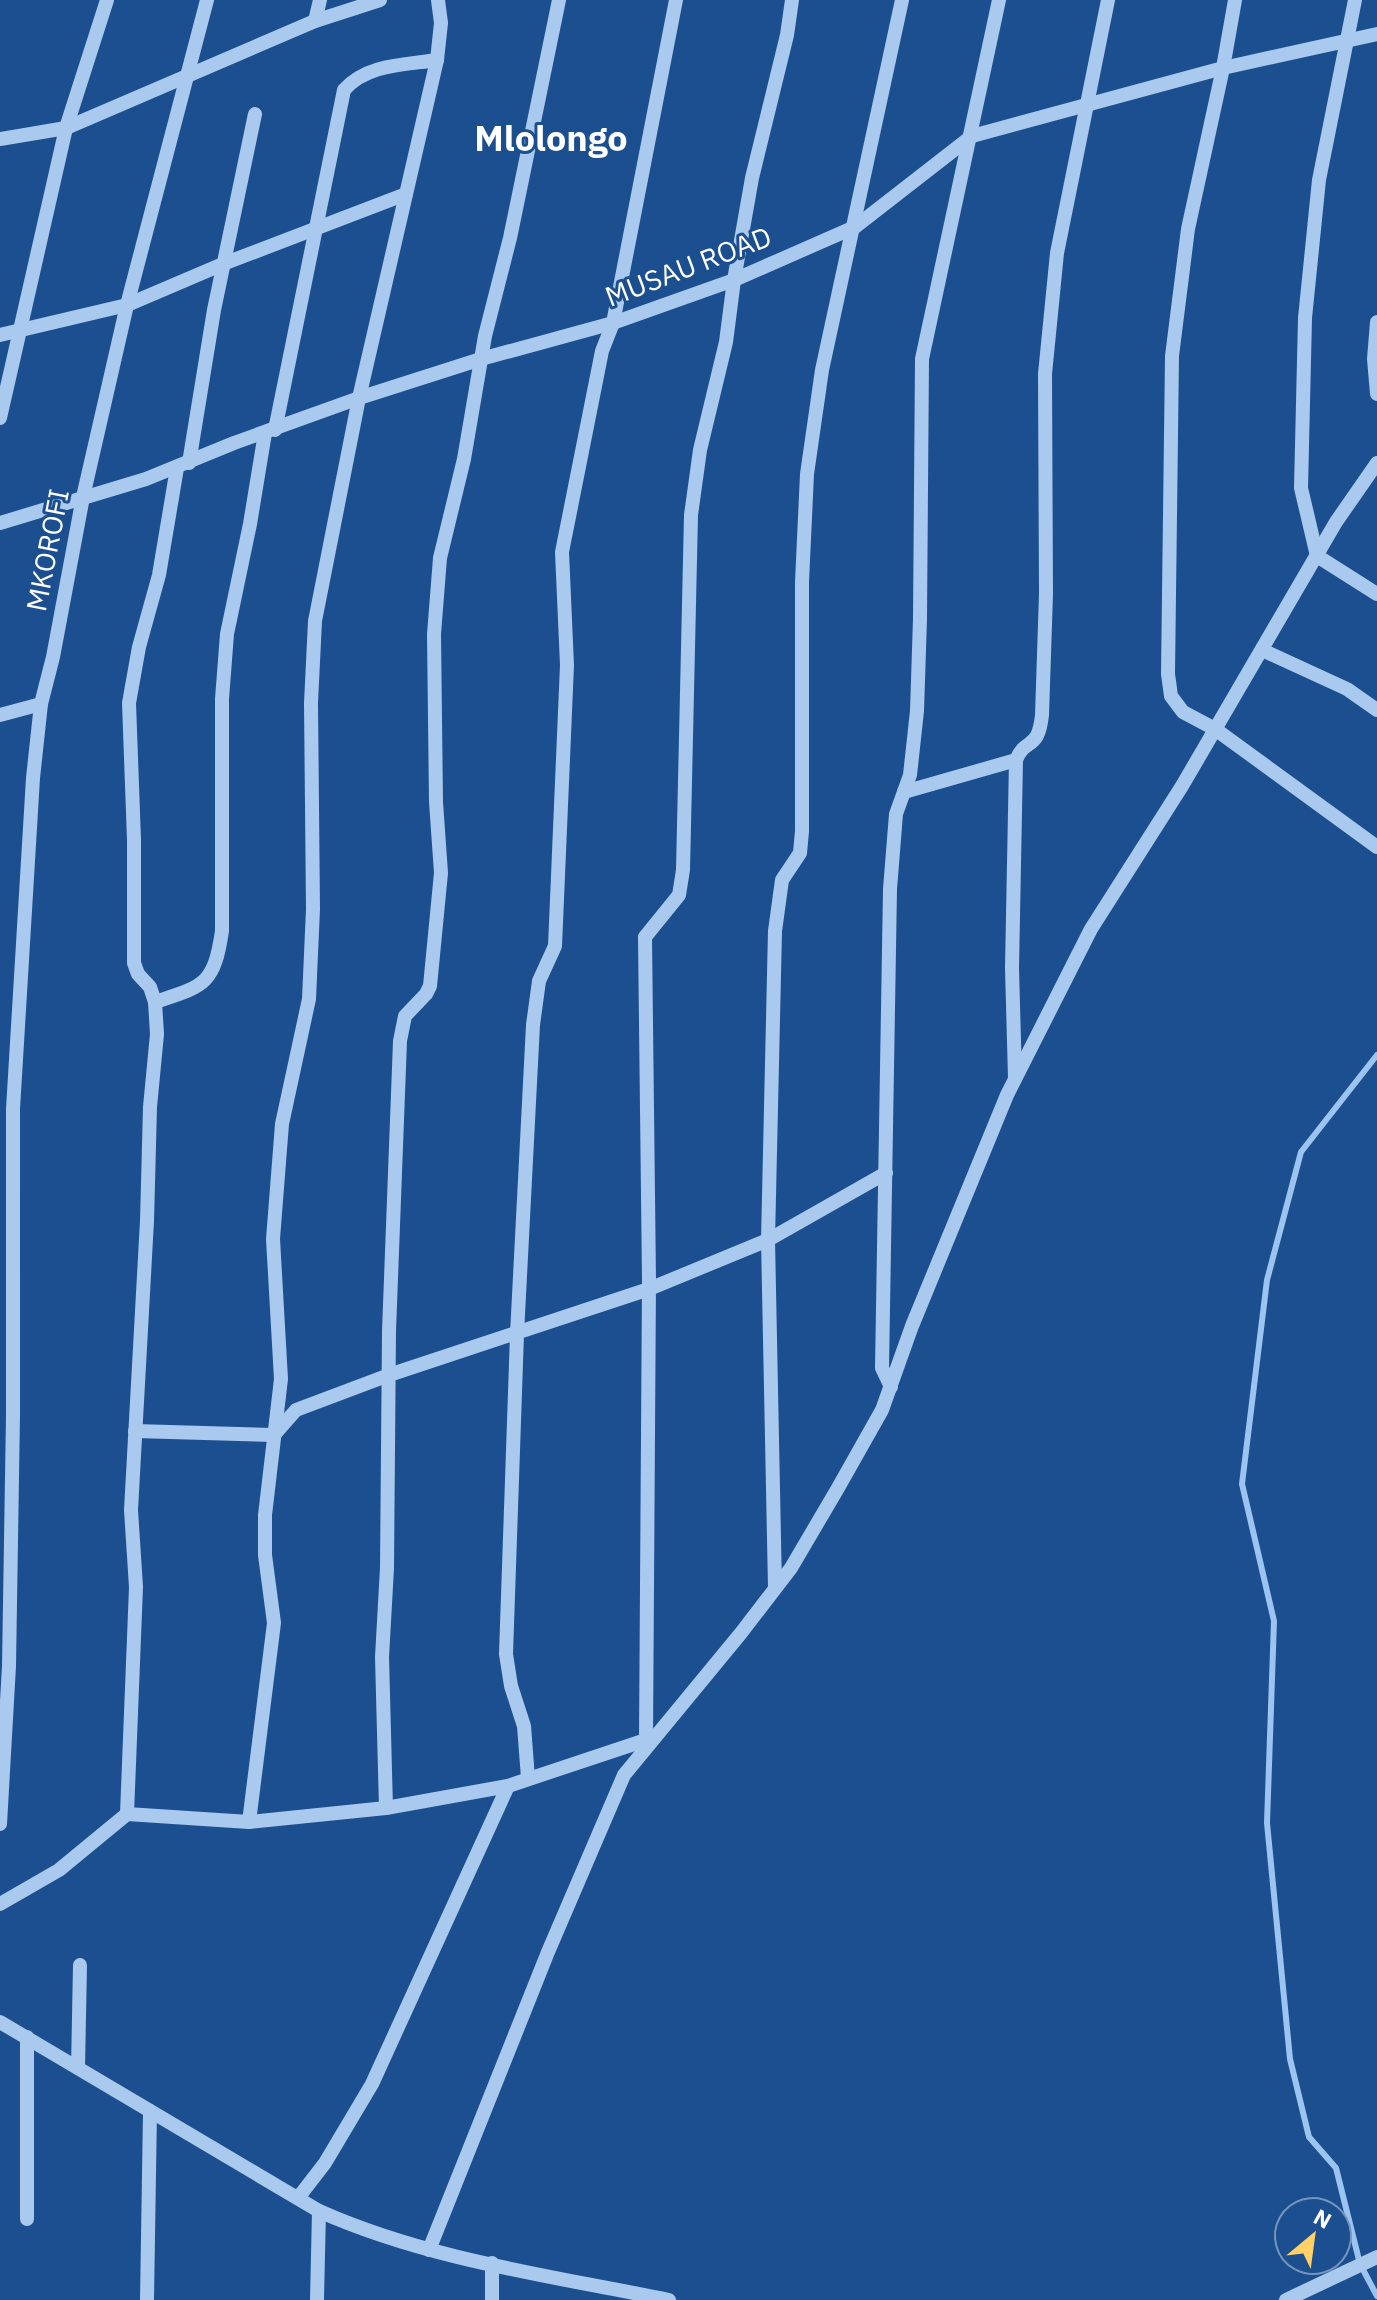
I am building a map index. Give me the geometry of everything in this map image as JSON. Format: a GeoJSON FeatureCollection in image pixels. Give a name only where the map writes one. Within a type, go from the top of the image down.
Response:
{"type":"FeatureCollection","features":[{"type":"Feature","properties":{"kind":"street"},"geometry":{"type":"LineString","coordinates":[[0,418],[66,128],[107,0]]}},
{"type":"Feature","properties":{"kind":"street","name":"MKOROFI"},"geometry":{"type":"LineString","coordinates":[[6,1110],[41,704],[53,657],[83,497],[127,305],[207,0]]}},
{"type":"Feature","properties":{"kind":"street"},"geometry":{"type":"LineString","coordinates":[[315,21],[320,0]]}},
{"type":"Feature","properties":{"kind":"street"},"geometry":{"type":"LineString","coordinates":[[0,139],[66,128],[315,21],[380,0]]}},
{"type":"Feature","properties":{"kind":"street"},"geometry":{"type":"LineString","coordinates":[[249,1822],[274,1623],[268,1588],[265,1529],[281,1379],[273,1239],[281,1139],[309,999],[313,909],[311,703],[315,621],[359,398],[437,60],[441,23],[438,0]]}},
{"type":"Feature","properties":{"kind":"street"},"geometry":{"type":"LineString","coordinates":[[386,1808],[382,1657],[400,1041],[405,1016],[430,986],[441,873],[436,802],[434,649],[440,558],[464,459],[481,359],[536,123],[559,0]]}},
{"type":"Feature","properties":{"kind":"street"},"geometry":{"type":"LineString","coordinates":[[528,1778],[524,1726],[511,1686],[506,1654],[517,1334],[533,1025],[539,981],[555,946],[567,680],[562,552],[602,351],[613,323],[676,0]]}},
{"type":"Feature","properties":{"kind":"street"},"geometry":{"type":"LineString","coordinates":[[650,1738],[645,937],[679,895],[683,870],[691,515],[700,450],[726,342],[752,178],[787,35],[792,0]]}},
{"type":"Feature","properties":{"kind":"street"},"geometry":{"type":"LineString","coordinates":[[775,1588],[768,1240],[775,931],[782,880],[800,853],[802,831],[802,582],[807,474],[822,370],[902,0]]}},
{"type":"Feature","properties":{"kind":"street"},"geometry":{"type":"LineString","coordinates":[[891,1387],[882,1368],[890,889],[896,814],[910,775],[917,711],[922,359],[999,0]]}},
{"type":"Feature","properties":{"kind":"street"},"geometry":{"type":"LineString","coordinates":[[1015,1080],[1012,968],[1016,760],[1020,750],[1034,742],[1040,734],[1042,715],[1046,594],[1045,374],[1057,253],[1108,0]]}},
{"type":"Feature","properties":{"kind":"street"},"geometry":{"type":"LineString","coordinates":[[1235,0],[1188,229],[1172,356],[1168,674],[1171,696],[1183,712],[1215,729],[1377,847]]}},
{"type":"Feature","properties":{"kind":"street"},"geometry":{"type":"LineString","coordinates":[[1355,0],[1319,180],[1305,318],[1301,488],[1317,556],[1377,594]]}},
{"type":"Feature","properties":{"kind":"street","name":"MUSAU ROAD"},"geometry":{"type":"LineString","coordinates":[[0,523],[146,479],[359,398],[481,359],[613,323],[734,280],[855,227],[972,136],[1223,68],[1377,34]]}},
{"type":"Feature","properties":{"kind":"street"},"geometry":{"type":"LineString","coordinates":[[155,1002],[194,989],[210,977],[219,955],[222,931],[222,699],[227,634],[344,90],[355,78],[375,69],[437,60]]}},
{"type":"Feature","properties":{"kind":"street"},"geometry":{"type":"LineString","coordinates":[[127,1814],[136,1587],[131,1510],[150,1107],[157,1034],[155,1002],[150,987],[138,974],[134,963],[129,703],[139,647],[159,575],[183,465],[255,114]]}},
{"type":"Feature","properties":{"kind":"street"},"geometry":{"type":"LineString","coordinates":[[0,335],[127,305],[223,264],[406,194]]}},
{"type":"Feature","properties":{"kind":"street"},"geometry":{"type":"LineString","coordinates":[[1377,322],[1374,359],[1377,394]]}},
{"type":"Feature","properties":{"kind":"street"},"geometry":{"type":"LineString","coordinates":[[429,2250],[548,1952],[624,1775],[650,1738],[791,1568],[838,1488],[882,1410],[955,1216],[1015,1080],[1091,929],[1215,729],[1336,522],[1377,463]]}},
{"type":"Feature","properties":{"kind":"street"},"geometry":{"type":"LineString","coordinates":[[1262,650],[1347,689],[1377,710]]}},
{"type":"Feature","properties":{"kind":"street"},"geometry":{"type":"LineString","coordinates":[[0,715],[41,704]]}},
{"type":"Feature","properties":{"kind":"street"},"geometry":{"type":"LineString","coordinates":[[904,792],[1016,760]]}},
{"type":"Feature","properties":{"kind":"street"},"geometry":{"type":"LineString","coordinates":[[0,1824],[9,1650],[6,1110]]}},
{"type":"Feature","properties":{"kind":"street"},"geometry":{"type":"LineString","coordinates":[[274,1435],[296,1410],[389,1375],[649,1289],[768,1240],[886,1173]]}},
{"type":"Feature","properties":{"kind":"street"},"geometry":{"type":"LineString","coordinates":[[135,1431],[274,1435]]}},
{"type":"Feature","properties":{"kind":"street"},"geometry":{"type":"LineString","coordinates":[[0,1904],[59,1870],[127,1814],[249,1822],[386,1808],[508,1786],[650,1738]]}},
{"type":"Feature","properties":{"kind":"street"},"geometry":{"type":"LineString","coordinates":[[298,2198],[325,2163],[372,2084],[508,1786]]}},
{"type":"Feature","properties":{"kind":"street"},"geometry":{"type":"LineString","coordinates":[[78,2068],[80,1965]]}},
{"type":"Feature","properties":{"kind":"street"},"geometry":{"type":"LineString","coordinates":[[0,2022],[319,2211],[349,2224],[429,2250],[669,2300]]}},
{"type":"Feature","properties":{"kind":"street"},"geometry":{"type":"LineString","coordinates":[[27,2037],[27,2219]]}},
{"type":"Feature","properties":{"kind":"street"},"geometry":{"type":"LineString","coordinates":[[147,2300],[150,2111]]}},
{"type":"Feature","properties":{"kind":"street"},"geometry":{"type":"LineString","coordinates":[[317,2300],[319,2211]]}},
{"type":"Feature","properties":{"kind":"street"},"geometry":{"type":"LineString","coordinates":[[1286,2300],[1377,2257]]}},
{"type":"Feature","properties":{"kind":"street"},"geometry":{"type":"LineString","coordinates":[[492,2263],[492,2300]]}},
{"type":"Feature","properties":{"kind":"waterway"},"geometry":{"type":"LineString","coordinates":[[1377,1055],[1301,1152],[1267,1280],[1242,1484],[1274,1621],[1267,1823],[1290,2059],[1309,2137],[1336,2168],[1360,2264],[1377,2296]]}},
{"type":"Feature","properties":{"kind":"district","name":"Mlolongo"},"geometry":{"type":"Point","coordinates":[551,137]}}]}
